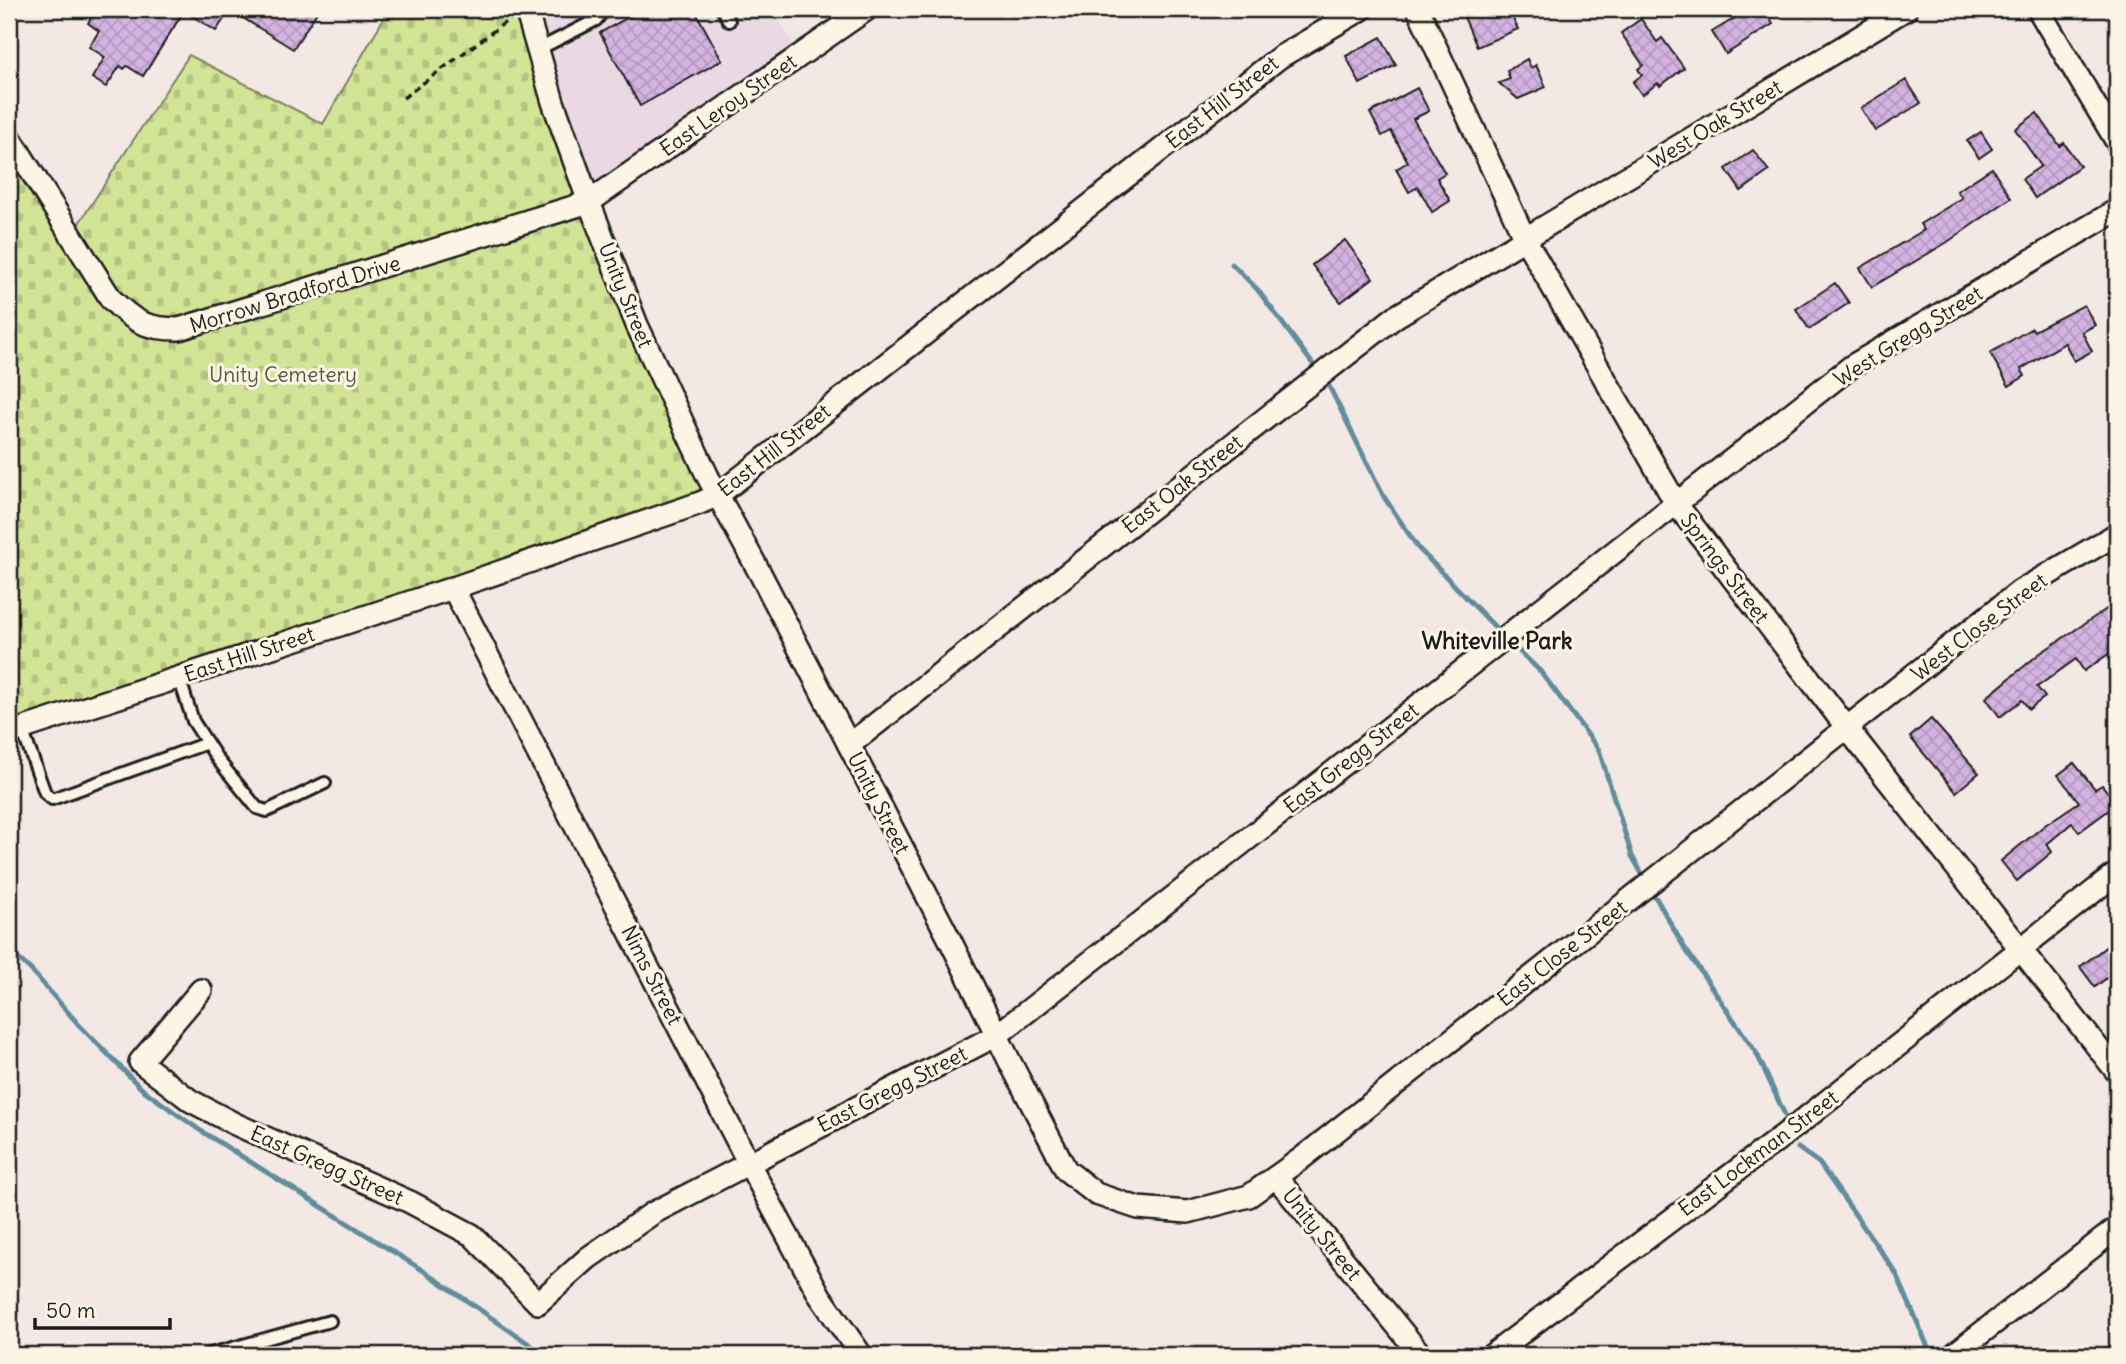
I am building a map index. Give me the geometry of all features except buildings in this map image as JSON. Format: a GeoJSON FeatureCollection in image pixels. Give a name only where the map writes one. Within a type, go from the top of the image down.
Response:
{"type":"FeatureCollection","features":[{"type":"Feature","properties":{"kind":"street","name":"East Leroy Street"},"geometry":{"type":"LineString","coordinates":[[589,202],[867,9]]}},
{"type":"Feature","properties":{"kind":"street","name":"East Hill Street"},"geometry":{"type":"LineString","coordinates":[[15,731],[453,588],[718,495],[1280,57],[1362,9]]}},
{"type":"Feature","properties":{"kind":"street","name":"Springs Street"},"geometry":{"type":"LineString","coordinates":[[1418,9],[1525,239],[1677,505],[1847,728],[2117,1072]]}},
{"type":"Feature","properties":{"kind":"street","name":"West Oak Street"},"geometry":{"type":"LineString","coordinates":[[1525,239],[1906,9]]}},
{"type":"Feature","properties":{"kind":"street"},"geometry":{"type":"LineString","coordinates":[[2038,9],[2117,142]]}},
{"type":"Feature","properties":{"kind":"street","name":"Unity Street"},"geometry":{"type":"LineString","coordinates":[[519,13],[537,50],[589,202],[636,325],[718,495],[950,940],[1066,1170],[1096,1194],[1138,1209],[1188,1212],[1249,1196],[1276,1177],[1421,1355]]}},
{"type":"Feature","properties":{"kind":"street","name":"Morrow Bradford Drive"},"geometry":{"type":"LineString","coordinates":[[9,136],[111,299],[142,325],[160,329],[179,329],[201,324],[589,202]]}},
{"type":"Feature","properties":{"kind":"street","name":"West Gregg Street"},"geometry":{"type":"LineString","coordinates":[[1677,505],[1852,366],[2117,210]]}},
{"type":"Feature","properties":{"kind":"street","name":"East Oak Street"},"geometry":{"type":"LineString","coordinates":[[849,745],[1395,317],[1525,239]]}},
{"type":"Feature","properties":{"kind":"street","name":"East Gregg Street"},"geometry":{"type":"LineString","coordinates":[[201,990],[140,1062],[191,1101],[235,1124],[410,1202],[472,1235],[538,1303],[588,1258],[653,1213],[997,1035],[1677,505]]}},
{"type":"Feature","properties":{"kind":"street","name":"West Close Street"},"geometry":{"type":"LineString","coordinates":[[1847,728],[2020,592],[2117,534]]}},
{"type":"Feature","properties":{"kind":"street","name":"Nims Street"},"geometry":{"type":"LineString","coordinates":[[453,588],[748,1162],[820,1296],[861,1355]]}},
{"type":"Feature","properties":{"kind":"street","name":"East Close Street"},"geometry":{"type":"LineString","coordinates":[[1276,1177],[1847,728]]}},
{"type":"Feature","properties":{"kind":"street","name":"East Lockman Street"},"geometry":{"type":"LineString","coordinates":[[1492,1355],[1797,1125],[2117,873]]}},
{"type":"Feature","properties":{"kind":"street"},"geometry":{"type":"LineString","coordinates":[[1954,1355],[2117,1228]]}},
{"type":"Feature","properties":{"kind":"lane"},"geometry":{"type":"LineString","coordinates":[[537,50],[596,20],[605,9]]}},
{"type":"Feature","properties":{"kind":"lane"},"geometry":{"type":"LineString","coordinates":[[722,9],[729,21]]}},
{"type":"Feature","properties":{"kind":"lane"},"geometry":{"type":"LineString","coordinates":[[179,677],[193,721],[218,760],[257,808],[267,811],[325,783]]}},
{"type":"Feature","properties":{"kind":"lane"},"geometry":{"type":"LineString","coordinates":[[15,731],[45,793],[52,799],[207,743]]}},
{"type":"Feature","properties":{"kind":"lane"},"geometry":{"type":"LineString","coordinates":[[207,1355],[330,1321]]}},
{"type":"Feature","properties":{"kind":"path"},"geometry":{"type":"LineString","coordinates":[[403,98],[519,13]]}},
{"type":"Feature","properties":{"kind":"shaded area"},"geometry":{"type":"Polygon","coordinates":[[[523,9],[773,9],[799,53],[594,196],[523,9]]]}},
{"type":"Feature","properties":{"kind":"green space","name":"Unity Cemetery"},"geometry":{"type":"Polygon","coordinates":[[[389,9],[523,9],[713,493],[9,730],[9,141],[70,237],[189,55],[323,124],[389,9]]]}},
{"type":"Feature","properties":{"kind":"waterway"},"geometry":{"type":"LineString","coordinates":[[1232,264],[1257,289],[1312,363]]}},
{"type":"Feature","properties":{"kind":"waterway"},"geometry":{"type":"LineString","coordinates":[[1328,384],[1384,497],[1419,549],[1495,627]]}},
{"type":"Feature","properties":{"kind":"waterway"},"geometry":{"type":"LineString","coordinates":[[1516,648],[1541,672],[1599,750],[1632,856],[1641,872]]}},
{"type":"Feature","properties":{"kind":"waterway"},"geometry":{"type":"LineString","coordinates":[[1656,898],[1684,947],[1757,1054],[1785,1115]]}},
{"type":"Feature","properties":{"kind":"waterway"},"geometry":{"type":"LineString","coordinates":[[9,950],[142,1089],[198,1129],[427,1273],[545,1355]]}},
{"type":"Feature","properties":{"kind":"waterway"},"geometry":{"type":"LineString","coordinates":[[1798,1148],[1819,1163],[1896,1273],[1931,1354]]}},
{"type":"Feature","properties":{"kind":"district","name":"Whiteville Park"},"geometry":{"type":"Point","coordinates":[1497,640]}}]}
